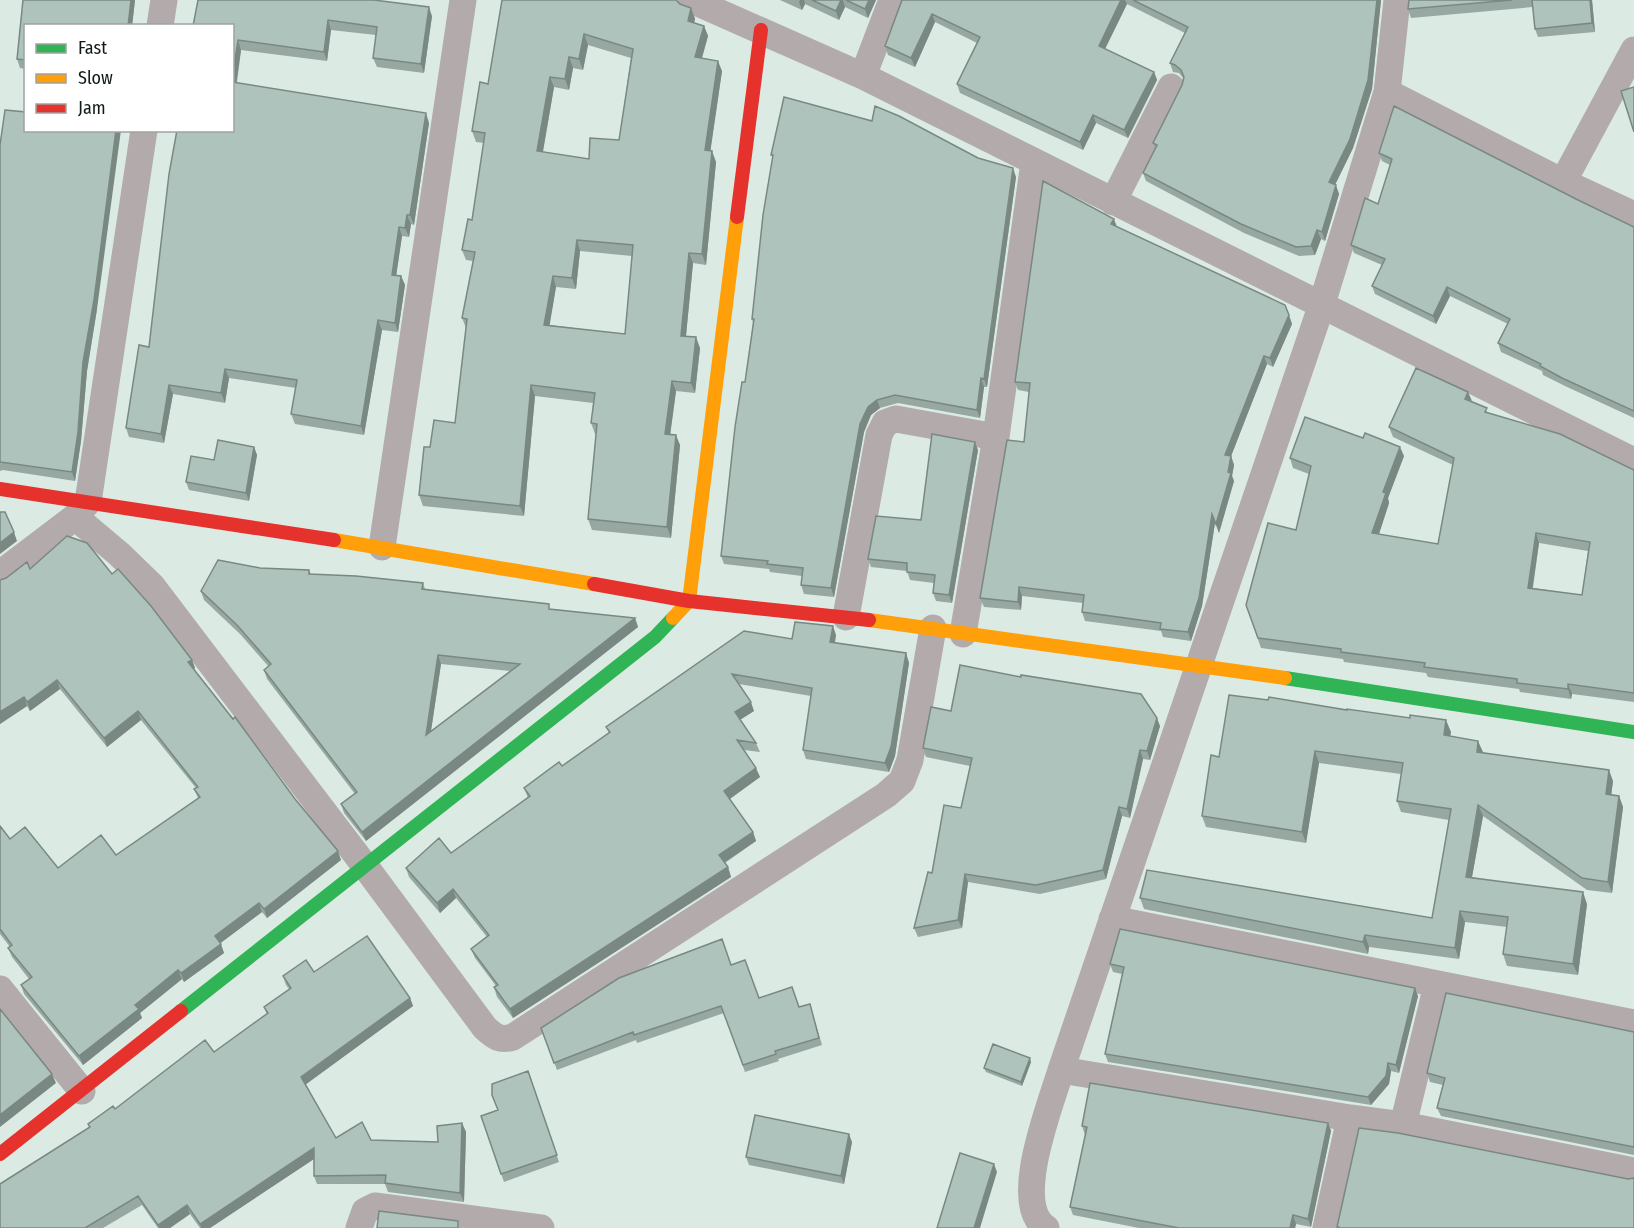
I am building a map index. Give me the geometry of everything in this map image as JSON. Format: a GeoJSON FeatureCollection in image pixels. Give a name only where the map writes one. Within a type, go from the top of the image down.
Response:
{"type":"FeatureCollection","features":[{"type":"Feature","properties":{"kind":"street"},"geometry":{"type":"LineString","coordinates":[[160,24],[164,0]]}},
{"type":"Feature","properties":{"kind":"street"},"geometry":{"type":"LineString","coordinates":[[382,547],[463,0]]}},
{"type":"Feature","properties":{"kind":"street"},"geometry":{"type":"LineString","coordinates":[[691,0],[863,76],[1634,461]]}},
{"type":"Feature","properties":{"kind":"street"},"geometry":{"type":"LineString","coordinates":[[863,76],[892,0]]}},
{"type":"Feature","properties":{"kind":"street"},"geometry":{"type":"LineString","coordinates":[[1046,1228],[1039,1224],[1030,1196],[1033,1164],[1061,1070],[1321,306],[1387,92],[1397,0]]}},
{"type":"Feature","properties":{"kind":"street"},"geometry":{"type":"LineString","coordinates":[[0,1154],[655,637],[688,601],[761,30]]}},
{"type":"Feature","properties":{"kind":"street"},"geometry":{"type":"LineString","coordinates":[[1563,182],[1626,77],[1634,50]]}},
{"type":"Feature","properties":{"kind":"street"},"geometry":{"type":"LineString","coordinates":[[1113,202],[1171,87]]}},
{"type":"Feature","properties":{"kind":"street"},"geometry":{"type":"LineString","coordinates":[[1387,92],[1563,182],[1634,215]]}},
{"type":"Feature","properties":{"kind":"street"},"geometry":{"type":"LineString","coordinates":[[0,574],[81,509],[144,132]]}},
{"type":"Feature","properties":{"kind":"street"},"geometry":{"type":"LineString","coordinates":[[963,634],[996,437],[1034,162]]}},
{"type":"Feature","properties":{"kind":"street"},"geometry":{"type":"LineString","coordinates":[[846,617],[879,435],[885,423],[896,419],[996,437]]}},
{"type":"Feature","properties":{"kind":"street"},"geometry":{"type":"LineString","coordinates":[[0,489],[81,509],[382,547],[688,601],[933,628],[963,634],[1200,665],[1634,732]]}},
{"type":"Feature","properties":{"kind":"street"},"geometry":{"type":"LineString","coordinates":[[81,509],[119,554],[152,586],[485,1028],[493,1036],[502,1040],[513,1037],[886,795],[902,781],[910,760],[933,628]]}},
{"type":"Feature","properties":{"kind":"street"},"geometry":{"type":"LineString","coordinates":[[1112,919],[1634,1023]]}},
{"type":"Feature","properties":{"kind":"street"},"geometry":{"type":"LineString","coordinates":[[1403,1125],[1437,985]]}},
{"type":"Feature","properties":{"kind":"street"},"geometry":{"type":"LineString","coordinates":[[0,989],[82,1091]]}},
{"type":"Feature","properties":{"kind":"street"},"geometry":{"type":"LineString","coordinates":[[1061,1070],[1403,1125],[1634,1171]]}},
{"type":"Feature","properties":{"kind":"street"},"geometry":{"type":"LineString","coordinates":[[1326,1228],[1350,1118]]}},
{"type":"Feature","properties":{"kind":"street"},"geometry":{"type":"LineString","coordinates":[[359,1228],[365,1211],[375,1206],[542,1228]]}},
{"type":"Feature","properties":{"kind":"building"},"geometry":{"type":"Polygon","coordinates":[[[23,0],[131,0],[128,24],[24,24],[24,60],[17,59],[23,0]]]}},
{"type":"Feature","properties":{"kind":"building"},"geometry":{"type":"Polygon","coordinates":[[[198,0],[374,0],[429,7],[421,64],[373,58],[377,27],[328,20],[324,52],[238,40],[234,65],[234,24],[193,24],[198,0]]]}},
{"type":"Feature","properties":{"kind":"building"},"geometry":{"type":"Polygon","coordinates":[[[502,0],[676,0],[691,8],[688,21],[704,26],[695,57],[718,61],[705,150],[712,151],[702,254],[689,253],[681,336],[696,337],[691,383],[672,381],[665,434],[676,435],[667,527],[588,519],[597,424],[591,423],[595,393],[531,385],[520,506],[419,495],[424,447],[430,447],[434,420],[455,423],[467,319],[462,318],[475,252],[462,250],[468,219],[472,220],[485,133],[472,131],[480,82],[488,84],[502,0]],[[584,34],[579,59],[569,57],[565,79],[550,77],[537,151],[589,159],[590,138],[619,140],[633,49],[584,34]],[[577,240],[572,278],[553,276],[544,325],[625,334],[633,245],[577,240]]]}},
{"type":"Feature","properties":{"kind":"building"},"geometry":{"type":"Polygon","coordinates":[[[812,0],[841,0],[836,11],[812,0]]]}},
{"type":"Feature","properties":{"kind":"building"},"geometry":{"type":"Polygon","coordinates":[[[846,0],[869,0],[865,9],[846,0]]]}},
{"type":"Feature","properties":{"kind":"building"},"geometry":{"type":"Polygon","coordinates":[[[902,0],[1121,0],[1099,46],[1154,72],[1124,130],[1093,115],[1080,142],[957,84],[980,37],[932,14],[911,58],[885,46],[902,0]]]}},
{"type":"Feature","properties":{"kind":"building"},"geometry":{"type":"Polygon","coordinates":[[[1133,0],[1377,0],[1368,80],[1350,139],[1329,182],[1336,185],[1322,232],[1317,230],[1311,246],[1296,247],[1241,224],[1143,173],[1157,145],[1153,143],[1182,85],[1184,77],[1181,70],[1170,63],[1188,27],[1133,0]]]}},
{"type":"Feature","properties":{"kind":"building"},"geometry":{"type":"Polygon","coordinates":[[[1409,0],[1512,0],[1408,9],[1409,0]]]}},
{"type":"Feature","properties":{"kind":"building"},"geometry":{"type":"Polygon","coordinates":[[[1532,0],[1590,0],[1592,23],[1535,29],[1532,0]]]}},
{"type":"Feature","properties":{"kind":"building"},"geometry":{"type":"Polygon","coordinates":[[[234,82],[426,113],[410,215],[407,215],[405,228],[399,227],[392,275],[401,276],[395,323],[378,320],[361,426],[291,414],[297,380],[225,369],[221,393],[169,385],[161,434],[126,428],[139,345],[149,347],[169,174],[177,132],[234,132],[234,82]]]}},
{"type":"Feature","properties":{"kind":"building"},"geometry":{"type":"Polygon","coordinates":[[[1634,87],[1634,132],[1621,91],[1634,87]]]}},
{"type":"Feature","properties":{"kind":"building"},"geometry":{"type":"Polygon","coordinates":[[[784,97],[872,121],[875,106],[899,116],[978,158],[1013,168],[984,379],[981,378],[977,410],[895,395],[877,400],[868,407],[860,424],[831,588],[801,585],[803,568],[767,564],[768,561],[721,556],[735,427],[742,382],[745,382],[754,319],[752,319],[763,215],[773,155],[771,155],[784,97]]]}},
{"type":"Feature","properties":{"kind":"building"},"geometry":{"type":"Polygon","coordinates":[[[1394,106],[1634,227],[1634,411],[1562,378],[1540,366],[1541,364],[1498,343],[1510,319],[1447,287],[1433,316],[1372,286],[1385,259],[1351,245],[1365,198],[1378,204],[1392,159],[1379,153],[1394,106]]]}},
{"type":"Feature","properties":{"kind":"building"},"geometry":{"type":"Polygon","coordinates":[[[5,110],[24,112],[24,132],[116,132],[94,300],[83,362],[78,432],[72,472],[0,462],[0,145],[5,110]]]}},
{"type":"Feature","properties":{"kind":"building"},"geometry":{"type":"Polygon","coordinates":[[[1043,181],[1114,219],[1111,224],[1285,305],[1289,315],[1270,358],[1264,356],[1225,455],[1231,456],[1228,472],[1231,473],[1216,524],[1212,514],[1199,598],[1188,632],[1160,629],[1161,623],[1082,612],[1084,595],[1019,587],[1018,602],[980,598],[1007,440],[1024,442],[1030,383],[1015,382],[1043,181]]]}},
{"type":"Feature","properties":{"kind":"building"},"geometry":{"type":"Polygon","coordinates":[[[1416,368],[1468,392],[1465,399],[1487,408],[1485,412],[1560,434],[1634,470],[1634,693],[1568,684],[1568,689],[1517,683],[1517,679],[1424,667],[1425,663],[1258,638],[1246,605],[1268,523],[1296,530],[1311,466],[1290,458],[1305,417],[1363,438],[1365,433],[1400,447],[1383,492],[1386,493],[1372,533],[1438,544],[1454,458],[1389,427],[1416,368]],[[1536,533],[1528,588],[1582,595],[1590,542],[1536,533]]]}},
{"type":"Feature","properties":{"kind":"building"},"geometry":{"type":"Polygon","coordinates":[[[932,434],[975,442],[949,595],[933,593],[935,575],[907,572],[907,563],[868,559],[876,516],[921,520],[932,434]]]}},
{"type":"Feature","properties":{"kind":"building"},"geometry":{"type":"Polygon","coordinates":[[[218,440],[254,447],[246,493],[186,482],[191,456],[214,460],[218,440]]]}},
{"type":"Feature","properties":{"kind":"building"},"geometry":{"type":"Polygon","coordinates":[[[0,512],[5,512],[14,532],[0,543],[0,512]]]}},
{"type":"Feature","properties":{"kind":"building"},"geometry":{"type":"Polygon","coordinates":[[[67,536],[87,543],[112,574],[118,569],[151,606],[192,660],[188,662],[233,719],[235,717],[295,799],[338,851],[264,909],[259,903],[215,936],[221,944],[181,973],[178,970],[135,1005],[139,1009],[79,1056],[21,985],[32,977],[8,948],[12,945],[0,929],[0,826],[10,839],[25,827],[58,868],[101,835],[116,855],[200,797],[194,789],[198,787],[138,711],[104,738],[57,680],[27,702],[24,697],[0,712],[0,580],[27,562],[30,569],[67,536]]]}},
{"type":"Feature","properties":{"kind":"building"},"geometry":{"type":"Polygon","coordinates":[[[218,560],[260,568],[309,570],[309,574],[423,583],[422,589],[549,604],[549,609],[635,618],[362,832],[341,804],[357,792],[264,670],[271,664],[237,625],[201,591],[218,560]],[[438,655],[426,735],[520,664],[438,655]]]}},
{"type":"Feature","properties":{"kind":"building"},"geometry":{"type":"Polygon","coordinates":[[[795,622],[833,626],[830,642],[906,653],[891,747],[885,763],[803,750],[812,688],[732,674],[751,702],[735,712],[756,743],[737,740],[756,768],[724,791],[753,832],[719,855],[728,867],[510,1009],[494,987],[498,985],[471,949],[489,935],[453,889],[437,903],[406,868],[439,838],[451,853],[530,796],[524,788],[559,762],[562,766],[610,732],[606,727],[744,631],[792,639],[795,622]]]}},
{"type":"Feature","properties":{"kind":"building"},"geometry":{"type":"Polygon","coordinates":[[[960,665],[1021,677],[1021,675],[1141,694],[1157,718],[1147,751],[1140,750],[1127,809],[1119,807],[1103,870],[1036,885],[965,874],[958,920],[914,928],[928,872],[932,873],[944,805],[961,808],[972,758],[923,748],[931,707],[951,711],[960,665]]]}},
{"type":"Feature","properties":{"kind":"building"},"geometry":{"type":"Polygon","coordinates":[[[1229,695],[1268,700],[1269,697],[1347,710],[1446,720],[1444,735],[1478,741],[1477,752],[1609,770],[1606,794],[1619,796],[1608,882],[1582,878],[1478,805],[1466,877],[1583,892],[1573,964],[1503,954],[1508,917],[1460,911],[1455,948],[1365,935],[1363,942],[1140,898],[1147,870],[1432,918],[1451,809],[1397,801],[1403,763],[1315,751],[1302,832],[1202,816],[1211,755],[1219,757],[1229,695]]]}},
{"type":"Feature","properties":{"kind":"building"},"geometry":{"type":"Polygon","coordinates":[[[1120,929],[1415,988],[1396,1065],[1388,1063],[1386,1076],[1368,1097],[1105,1054],[1124,967],[1110,964],[1120,929]]]}},
{"type":"Feature","properties":{"kind":"building"},"geometry":{"type":"Polygon","coordinates":[[[367,936],[410,998],[301,1077],[336,1138],[362,1122],[371,1140],[438,1142],[437,1126],[462,1123],[460,1193],[385,1183],[386,1175],[314,1176],[314,1148],[200,1224],[187,1205],[158,1225],[138,1196],[85,1228],[0,1228],[0,1184],[90,1127],[88,1124],[113,1106],[115,1109],[205,1040],[214,1052],[268,1013],[264,1007],[291,988],[283,976],[306,960],[314,972],[367,936]]]}},
{"type":"Feature","properties":{"kind":"building"},"geometry":{"type":"Polygon","coordinates":[[[722,939],[731,965],[745,960],[759,998],[792,987],[799,1007],[810,1004],[819,1038],[775,1051],[776,1054],[743,1065],[721,1006],[634,1035],[633,1032],[554,1063],[541,1028],[619,978],[722,939]]]}},
{"type":"Feature","properties":{"kind":"building"},"geometry":{"type":"Polygon","coordinates":[[[1446,993],[1634,1032],[1634,1147],[1437,1108],[1445,1078],[1427,1073],[1446,993]]]}},
{"type":"Feature","properties":{"kind":"building"},"geometry":{"type":"Polygon","coordinates":[[[0,1009],[52,1074],[0,1115],[0,1009]]]}},
{"type":"Feature","properties":{"kind":"building"},"geometry":{"type":"Polygon","coordinates":[[[993,1044],[1030,1058],[1021,1082],[984,1068],[993,1044]]]}},
{"type":"Feature","properties":{"kind":"building"},"geometry":{"type":"Polygon","coordinates":[[[528,1071],[557,1155],[501,1174],[481,1116],[498,1110],[492,1095],[492,1084],[528,1071]]]}},
{"type":"Feature","properties":{"kind":"building"},"geometry":{"type":"Polygon","coordinates":[[[1090,1083],[1328,1123],[1308,1219],[1293,1215],[1290,1228],[1179,1228],[1070,1207],[1087,1127],[1082,1126],[1090,1083]]]}},
{"type":"Feature","properties":{"kind":"building"},"geometry":{"type":"Polygon","coordinates":[[[755,1115],[849,1134],[841,1176],[746,1157],[755,1115]]]}},
{"type":"Feature","properties":{"kind":"building"},"geometry":{"type":"Polygon","coordinates":[[[1359,1128],[1398,1133],[1628,1179],[1634,1178],[1634,1228],[1339,1228],[1337,1227],[1359,1128]]]}},
{"type":"Feature","properties":{"kind":"building"},"geometry":{"type":"Polygon","coordinates":[[[960,1153],[994,1164],[974,1228],[937,1228],[960,1153]]]}},
{"type":"Feature","properties":{"kind":"building"},"geometry":{"type":"Polygon","coordinates":[[[379,1211],[458,1221],[458,1228],[377,1228],[379,1211]]]}},
{"type":"Feature","properties":{"kind":"traffic: fast"},"geometry":{"type":"LineString","coordinates":[[181,1011],[655,637],[673,618]]}},
{"type":"Feature","properties":{"kind":"traffic: fast"},"geometry":{"type":"LineString","coordinates":[[1285,678],[1634,732]]}},
{"type":"Feature","properties":{"kind":"traffic: slow"},"geometry":{"type":"LineString","coordinates":[[673,618],[689,601],[737,217]]}},
{"type":"Feature","properties":{"kind":"traffic: slow"},"geometry":{"type":"LineString","coordinates":[[334,540],[594,584]]}},
{"type":"Feature","properties":{"kind":"traffic: slow"},"geometry":{"type":"LineString","coordinates":[[869,620],[1285,678]]}},
{"type":"Feature","properties":{"kind":"traffic: jam"},"geometry":{"type":"LineString","coordinates":[[737,217],[761,30]]}},
{"type":"Feature","properties":{"kind":"traffic: jam"},"geometry":{"type":"LineString","coordinates":[[0,489],[334,540]]}},
{"type":"Feature","properties":{"kind":"traffic: jam"},"geometry":{"type":"LineString","coordinates":[[594,584],[689,601],[869,620]]}},
{"type":"Feature","properties":{"kind":"traffic: jam"},"geometry":{"type":"LineString","coordinates":[[0,1154],[181,1011]]}}]}
